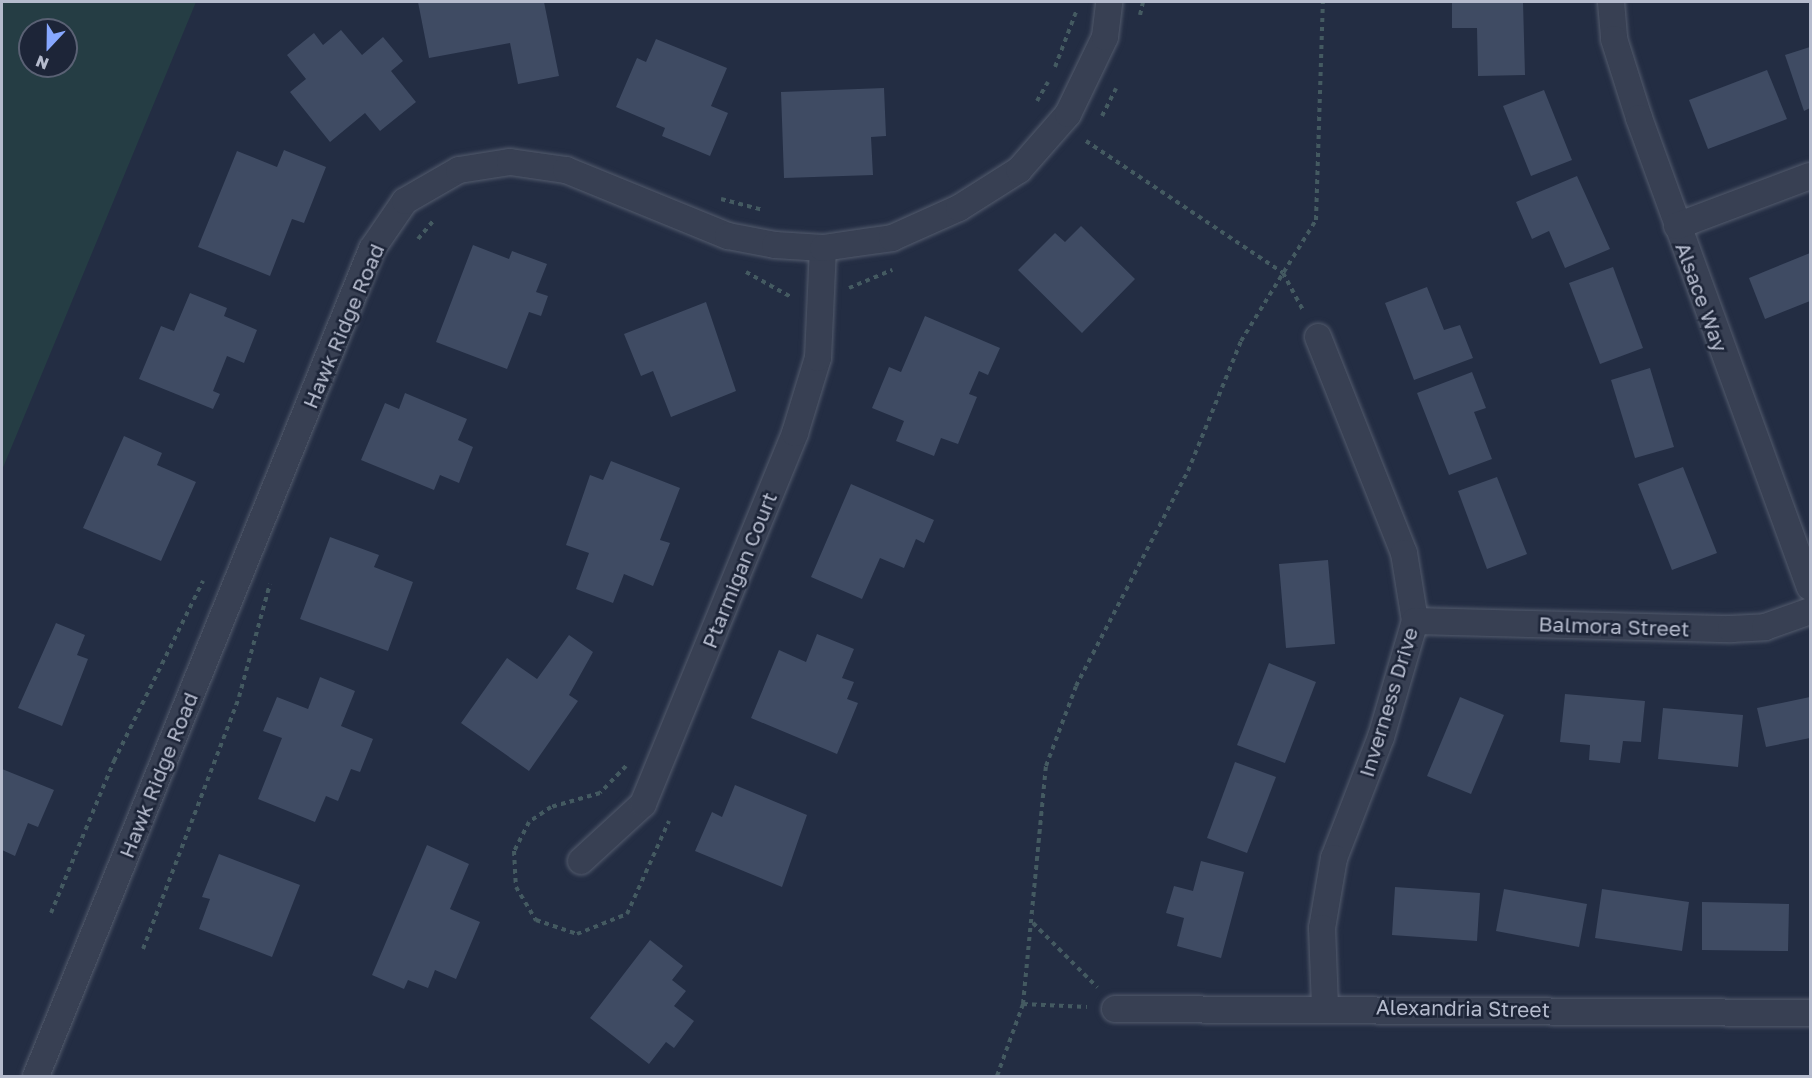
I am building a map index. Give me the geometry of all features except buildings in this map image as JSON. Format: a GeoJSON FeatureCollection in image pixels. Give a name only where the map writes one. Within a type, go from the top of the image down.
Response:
{"type":"FeatureCollection","features":[{"type":"Feature","properties":{"kind":"street","name":"Hawk Ridge Road"},"geometry":{"type":"LineString","coordinates":[[36,1077],[372,249],[405,201],[459,170],[510,162],[566,170],[728,236],[823,248],[892,238],[959,208],[1019,170],[1068,114],[1105,37],[1110,2]]}},
{"type":"Feature","properties":{"kind":"street","name":"Alsace Way"},"geometry":{"type":"LineString","coordinates":[[1611,2],[1614,39],[1677,226],[1810,587]]}},
{"type":"Feature","properties":{"kind":"street"},"geometry":{"type":"LineString","coordinates":[[1677,226],[1810,177]]}},
{"type":"Feature","properties":{"kind":"street","name":"Ptarmigan Court"},"geometry":{"type":"LineString","coordinates":[[581,861],[643,804],[795,433],[818,357],[823,248]]}},
{"type":"Feature","properties":{"kind":"street","name":"Inverness Drive"},"geometry":{"type":"LineString","coordinates":[[1318,337],[1404,553],[1414,621],[1381,737],[1334,858],[1322,928],[1324,1006]]}},
{"type":"Feature","properties":{"kind":"street","name":"Balmora Street"},"geometry":{"type":"LineString","coordinates":[[1414,621],[1731,629],[1765,627],[1810,611]]}},
{"type":"Feature","properties":{"kind":"street","name":"Alexandria Street"},"geometry":{"type":"LineString","coordinates":[[1115,1009],[1228,1012],[1324,1006],[1810,1013]]}},
{"type":"Feature","properties":{"kind":"path"},"geometry":{"type":"LineString","coordinates":[[1033,109],[1053,74],[1079,2]]}},
{"type":"Feature","properties":{"kind":"path"},"geometry":{"type":"LineString","coordinates":[[997,1077],[1023,1004],[1033,923],[1046,766],[1076,686],[1188,471],[1241,341],[1316,220],[1323,2]]}},
{"type":"Feature","properties":{"kind":"path"},"geometry":{"type":"LineString","coordinates":[[1086,141],[1283,273],[1318,337]]}},
{"type":"Feature","properties":{"kind":"path"},"geometry":{"type":"LineString","coordinates":[[710,196],[775,214]]}},
{"type":"Feature","properties":{"kind":"path"},"geometry":{"type":"LineString","coordinates":[[415,242],[437,216]]}},
{"type":"Feature","properties":{"kind":"path"},"geometry":{"type":"LineString","coordinates":[[51,913],[114,761],[205,577]]}},
{"type":"Feature","properties":{"kind":"path"},"geometry":{"type":"LineString","coordinates":[[143,949],[239,697],[272,578]]}},
{"type":"Feature","properties":{"kind":"path"},"geometry":{"type":"LineString","coordinates":[[1033,923],[1115,1009]]}},
{"type":"Feature","properties":{"kind":"path"},"geometry":{"type":"LineString","coordinates":[[1023,1004],[1115,1009]]}},
{"type":"Feature","properties":{"kind":"shaded area"},"geometry":{"type":"Polygon","coordinates":[[[2,2],[196,2],[2,470],[2,2]]]}}]}
